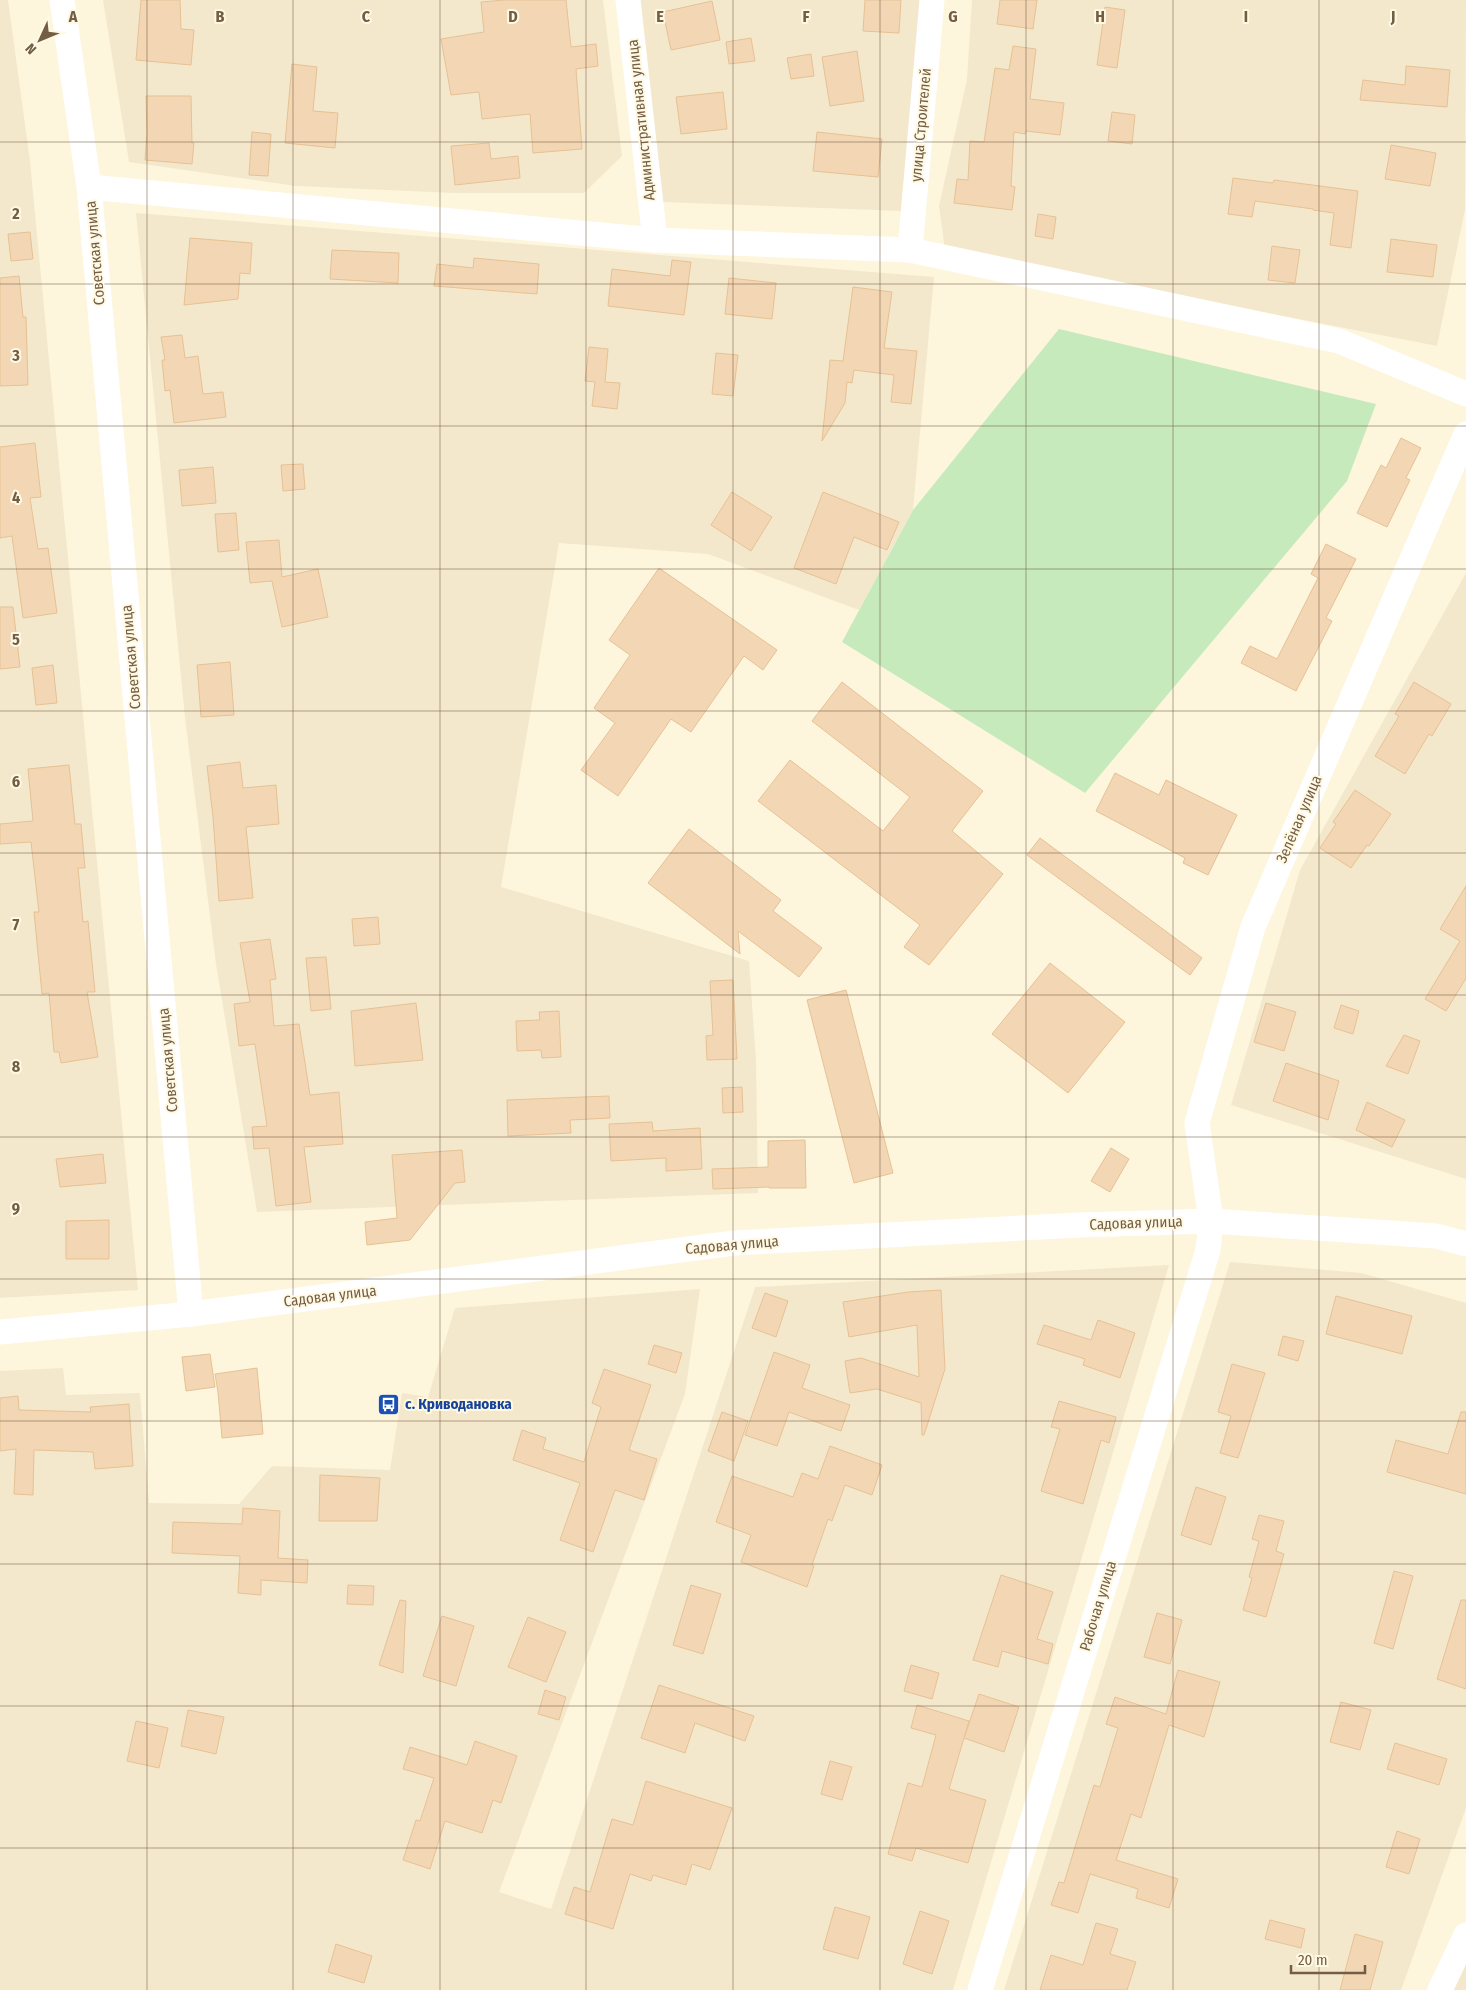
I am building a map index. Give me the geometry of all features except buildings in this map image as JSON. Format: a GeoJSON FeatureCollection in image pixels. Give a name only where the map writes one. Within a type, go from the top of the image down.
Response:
{"type":"FeatureCollection","features":[{"type":"Feature","properties":{"kind":"street","name":"Советская улица"},"geometry":{"type":"LineString","coordinates":[[62,0],[88,187],[191,1314]]}},
{"type":"Feature","properties":{"kind":"street","name":"Административная улица"},"geometry":{"type":"LineString","coordinates":[[628,0],[655,240]]}},
{"type":"Feature","properties":{"kind":"street","name":"улица Строителей"},"geometry":{"type":"LineString","coordinates":[[910,250],[932,0]]}},
{"type":"Feature","properties":{"kind":"street"},"geometry":{"type":"LineString","coordinates":[[88,187],[655,240],[910,250],[1339,341],[1466,394]]}},
{"type":"Feature","properties":{"kind":"street","name":"Зелёная улица"},"geometry":{"type":"LineString","coordinates":[[1211,1221],[1197,1123],[1253,927],[1466,434]]}},
{"type":"Feature","properties":{"kind":"street","name":"Садовая улица"},"geometry":{"type":"LineString","coordinates":[[0,1332],[191,1314],[734,1243],[1080,1225],[1211,1221],[1436,1236],[1466,1244]]}},
{"type":"Feature","properties":{"kind":"street","name":"Рабочая улица"},"geometry":{"type":"LineString","coordinates":[[980,1990],[1208,1250],[1211,1221]]}},
{"type":"Feature","properties":{"kind":"street"},"geometry":{"type":"LineString","coordinates":[[1440,1990],[1466,1935]]}},
{"type":"Feature","properties":{"kind":"shaded area"},"geometry":{"type":"Polygon","coordinates":[[[0,0],[8,0],[30,161],[138,1290],[0,1298],[0,0]]]}},
{"type":"Feature","properties":{"kind":"shaded area"},"geometry":{"type":"Polygon","coordinates":[[[103,0],[603,0],[622,156],[584,193],[453,193],[296,186],[129,162],[103,0]]]}},
{"type":"Feature","properties":{"kind":"shaded area"},"geometry":{"type":"Polygon","coordinates":[[[640,0],[921,0],[901,211],[663,202],[640,0]]]}},
{"type":"Feature","properties":{"kind":"shaded area"},"geometry":{"type":"Polygon","coordinates":[[[972,0],[1466,0],[1465,210],[1437,346],[945,250],[939,206],[967,79],[972,0]]]}},
{"type":"Feature","properties":{"kind":"shaded area"},"geometry":{"type":"Polygon","coordinates":[[[136,213],[934,277],[913,510],[859,610],[708,554],[559,543],[501,887],[749,961],[756,1060],[758,1193],[257,1212],[216,964],[185,718],[136,213]]]}},
{"type":"Feature","properties":{"kind":"shaded area"},"geometry":{"type":"Polygon","coordinates":[[[1466,573],[1466,1179],[1231,1105],[1300,870],[1466,573]]]}},
{"type":"Feature","properties":{"kind":"shaded area"},"geometry":{"type":"Polygon","coordinates":[[[1230,1262],[1361,1273],[1466,1303],[1466,1808],[1401,1990],[1004,1990],[1230,1262]]]}},
{"type":"Feature","properties":{"kind":"shaded area"},"geometry":{"type":"Polygon","coordinates":[[[1169,1265],[953,1990],[0,1990],[0,1371],[63,1368],[66,1395],[140,1393],[149,1503],[239,1504],[272,1466],[390,1470],[402,1393],[428,1397],[455,1308],[700,1289],[685,1394],[499,1892],[551,1909],[755,1287],[1169,1265]]]}},
{"type":"Feature","properties":{"kind":"shaded area"},"geometry":{"type":"Polygon","coordinates":[[[1466,1935],[1466,1990],[1440,1990],[1466,1935]]]}},
{"type":"Feature","properties":{"kind":"green space"},"geometry":{"type":"Polygon","coordinates":[[[1059,329],[1376,404],[1347,481],[1085,793],[842,642],[913,510],[1059,329]]]}},
{"type":"Feature","properties":{"kind":"place","name":"с. Криводановка"},"geometry":{"type":"Point","coordinates":[389,1404]}}]}
